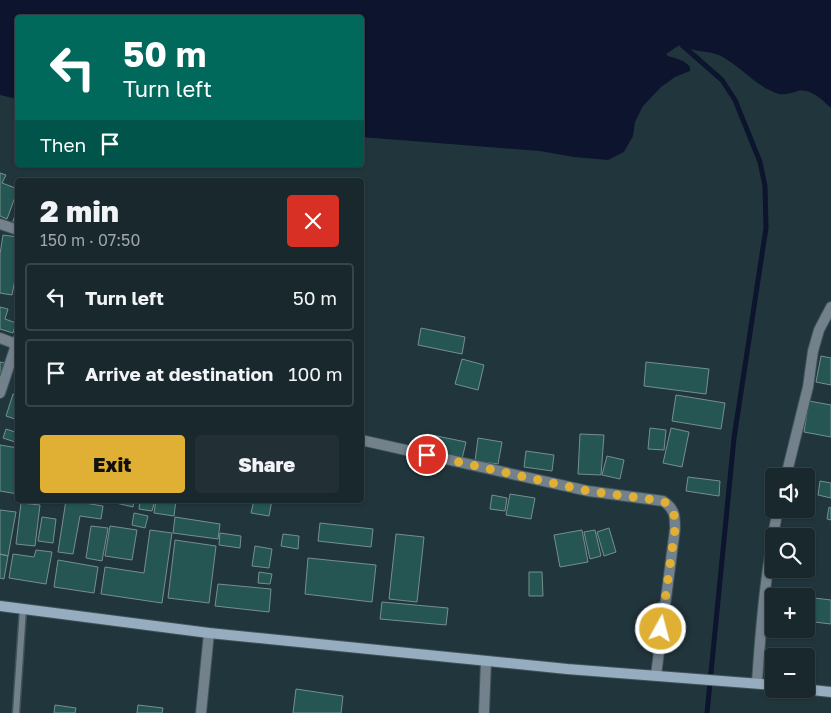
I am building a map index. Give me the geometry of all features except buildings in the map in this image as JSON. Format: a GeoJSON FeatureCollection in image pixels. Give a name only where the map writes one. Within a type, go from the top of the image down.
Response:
{"type":"FeatureCollection","features":[{"type":"Feature","properties":{"kind":"street"},"geometry":{"type":"LineString","coordinates":[[0,224],[15,229]]}},
{"type":"Feature","properties":{"kind":"street"},"geometry":{"type":"LineString","coordinates":[[788,468],[808,388],[813,350],[819,330],[831,307]]}},
{"type":"Feature","properties":{"kind":"street"},"geometry":{"type":"LineString","coordinates":[[0,338],[15,342]]}},
{"type":"Feature","properties":{"kind":"street"},"geometry":{"type":"LineString","coordinates":[[0,393],[15,349]]}},
{"type":"Feature","properties":{"kind":"street"},"geometry":{"type":"LineString","coordinates":[[364,441],[588,491],[663,501],[671,506],[675,514],[675,529],[656,675]]}},
{"type":"Feature","properties":{"kind":"street"},"geometry":{"type":"LineString","coordinates":[[757,683],[769,552],[776,518]]}},
{"type":"Feature","properties":{"kind":"street"},"geometry":{"type":"LineString","coordinates":[[0,606],[209,633],[567,669],[765,684]]}},
{"type":"Feature","properties":{"kind":"street"},"geometry":{"type":"LineString","coordinates":[[201,713],[209,633]]}},
{"type":"Feature","properties":{"kind":"street"},"geometry":{"type":"LineString","coordinates":[[484,713],[486,661]]}},
{"type":"Feature","properties":{"kind":"street"},"geometry":{"type":"LineString","coordinates":[[815,690],[831,692]]}},
{"type":"Feature","properties":{"kind":"lane"},"geometry":{"type":"LineString","coordinates":[[16,713],[23,609]]}},
{"type":"Feature","properties":{"kind":"water"},"geometry":{"type":"Polygon","coordinates":[[[0,0],[831,0],[831,108],[816,95],[807,91],[779,94],[771,91],[721,56],[690,49],[681,44],[666,54],[685,62],[690,67],[690,71],[675,77],[661,87],[643,106],[635,122],[633,136],[624,152],[608,160],[540,151],[364,137],[364,15],[15,15],[15,99],[0,95],[0,0]]]}},
{"type":"Feature","properties":{"kind":"waterway"},"geometry":{"type":"LineString","coordinates":[[682,45],[722,80],[735,100],[760,162],[765,186],[766,228],[734,438],[707,713]]}},
{"type":"Feature","properties":{"kind":"route"},"geometry":{"type":"LineString","coordinates":[[427,455],[588,491],[663,501],[671,506],[675,514],[675,529],[661,629]]}}]}
